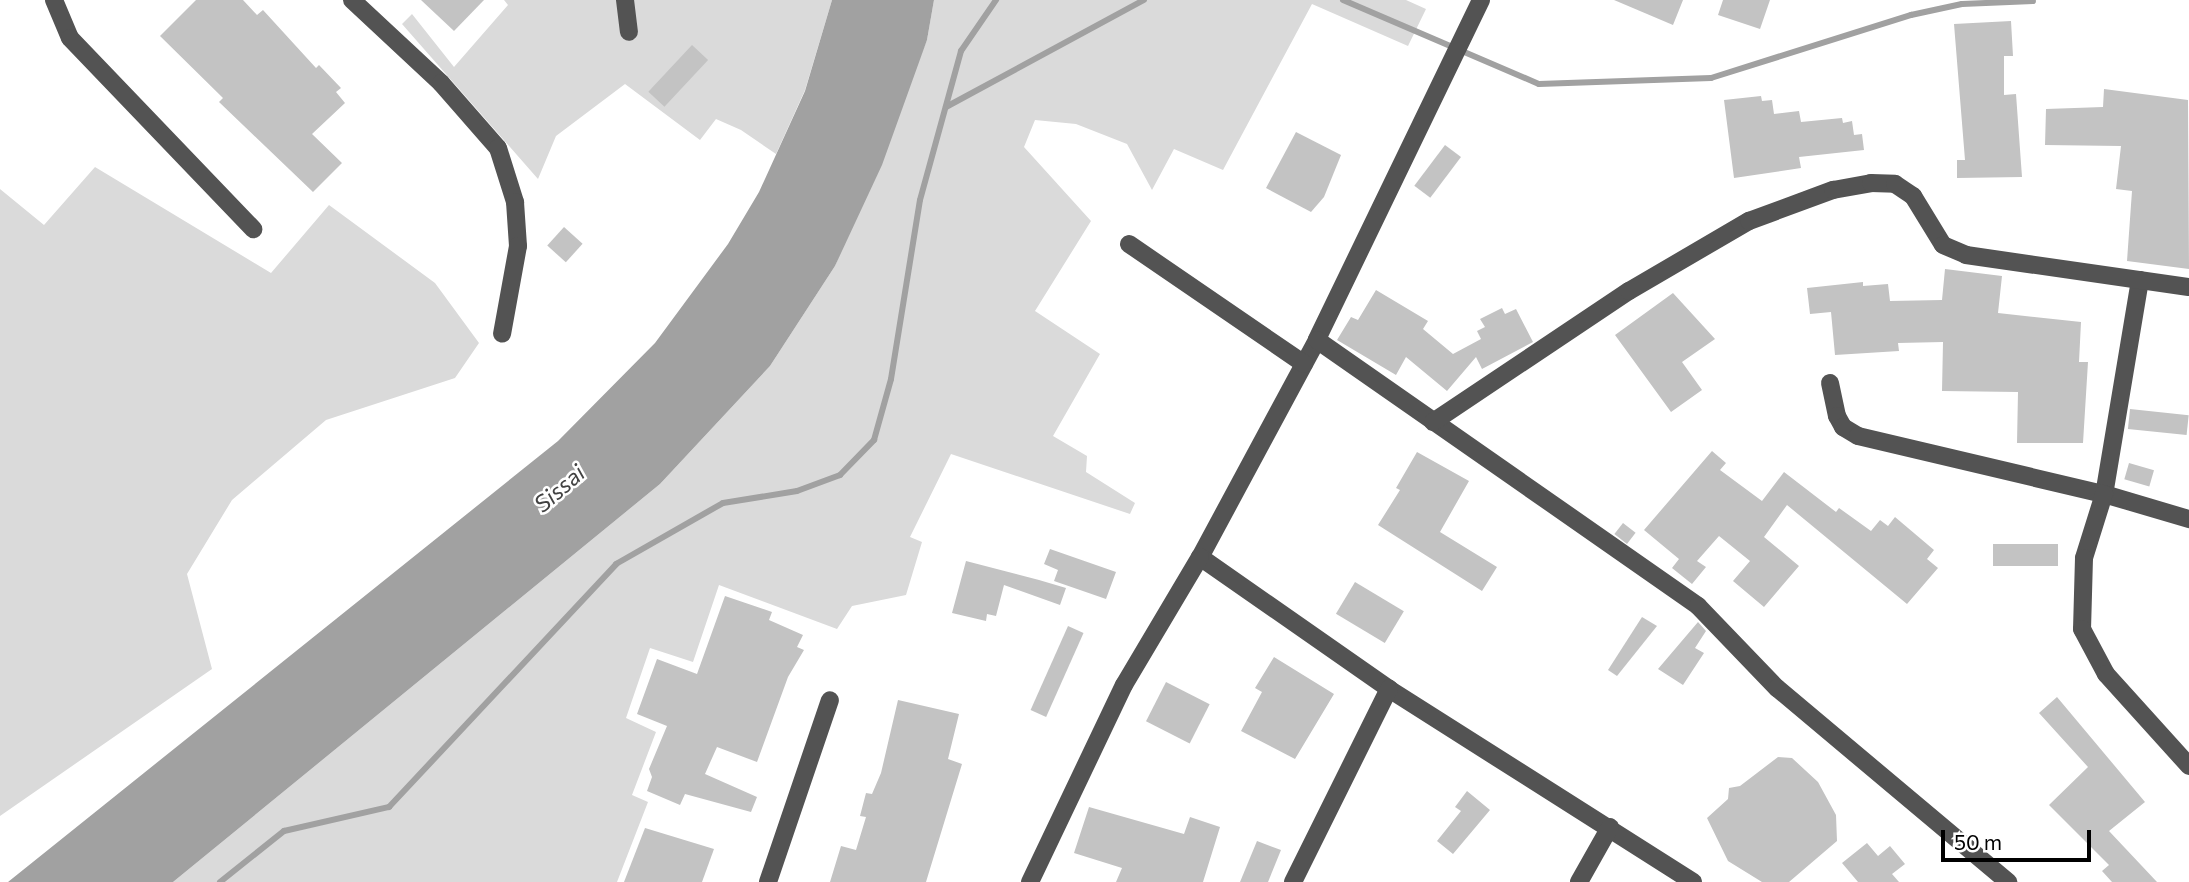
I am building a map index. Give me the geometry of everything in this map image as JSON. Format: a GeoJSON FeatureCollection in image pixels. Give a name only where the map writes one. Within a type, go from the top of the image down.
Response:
{"type":"FeatureCollection","features":[{"type":"Feature","properties":{"kind":"street"},"geometry":{"type":"LineString","coordinates":[[54,0],[69,38],[253,229]]}},
{"type":"Feature","properties":{"kind":"street"},"geometry":{"type":"LineString","coordinates":[[352,0],[441,83],[498,148],[515,202],[518,246],[502,334]]}},
{"type":"Feature","properties":{"kind":"street"},"geometry":{"type":"LineString","coordinates":[[625,0],[629,32]]}},
{"type":"Feature","properties":{"kind":"street"},"geometry":{"type":"LineString","coordinates":[[1030,882],[1124,685],[1200,557],[1317,340],[1481,0]]}},
{"type":"Feature","properties":{"kind":"street"},"geometry":{"type":"LineString","coordinates":[[1433,422],[1629,291],[1748,221],[1833,190],[1895,184],[1913,196],[1943,245],[1966,255],[2189,287]]}},
{"type":"Feature","properties":{"kind":"street"},"geometry":{"type":"LineString","coordinates":[[1129,244],[1304,364]]}},
{"type":"Feature","properties":{"kind":"street"},"geometry":{"type":"LineString","coordinates":[[2140,280],[2104,494],[2084,558],[2082,629],[2106,674],[2189,766]]}},
{"type":"Feature","properties":{"kind":"street"},"geometry":{"type":"LineString","coordinates":[[1317,340],[1698,606],[1777,688],[2008,882]]}},
{"type":"Feature","properties":{"kind":"street"},"geometry":{"type":"LineString","coordinates":[[1830,383],[1837,416],[1843,427],[1858,436],[2104,494],[2189,519]]}},
{"type":"Feature","properties":{"kind":"street"},"geometry":{"type":"LineString","coordinates":[[1200,557],[1389,689],[1693,882]]}},
{"type":"Feature","properties":{"kind":"street"},"geometry":{"type":"LineString","coordinates":[[1293,882],[1389,689]]}},
{"type":"Feature","properties":{"kind":"street"},"geometry":{"type":"LineString","coordinates":[[768,882],[830,700]]}},
{"type":"Feature","properties":{"kind":"street"},"geometry":{"type":"LineString","coordinates":[[1579,882],[1610,827]]}},
{"type":"Feature","properties":{"kind":"shaded area"},"geometry":{"type":"Polygon","coordinates":[[[504,0],[832,0],[805,90],[776,154],[741,130],[716,119],[700,140],[625,84],[556,136],[538,179],[402,24],[412,14],[454,67],[508,5],[504,0]]]}},
{"type":"Feature","properties":{"kind":"shaded area"},"geometry":{"type":"Polygon","coordinates":[[[934,0],[1406,0],[1426,9],[1408,46],[1312,4],[1223,170],[1174,149],[1152,190],[1127,144],[1076,124],[1035,120],[1024,147],[1091,221],[1035,311],[1100,354],[1053,436],[1087,456],[1086,472],[1135,503],[1130,514],[951,454],[910,537],[922,542],[906,595],[852,606],[837,629],[719,585],[693,662],[650,648],[626,718],[656,732],[632,795],[648,802],[617,882],[173,882],[660,484],[770,366],[835,266],[927,40],[934,0]]]}},
{"type":"Feature","properties":{"kind":"shaded area"},"geometry":{"type":"Polygon","coordinates":[[[95,167],[271,273],[329,205],[435,283],[479,343],[455,378],[326,420],[232,500],[187,574],[212,669],[0,816],[0,189],[44,225],[95,167]]]}},
{"type":"Feature","properties":{"kind":"water","name":"Sissai"},"geometry":{"type":"Polygon","coordinates":[[[832,0],[934,0],[927,40],[882,165],[835,266],[770,366],[660,484],[173,882],[8,882],[558,441],[655,343],[728,244],[759,192],[805,91],[832,0]]]}},
{"type":"Feature","properties":{"kind":"building"},"geometry":{"type":"Polygon","coordinates":[[[196,0],[243,0],[257,15],[263,10],[316,68],[319,65],[341,88],[336,92],[345,103],[312,134],[342,163],[313,192],[219,102],[223,98],[160,36],[196,0]]]}},
{"type":"Feature","properties":{"kind":"building"},"geometry":{"type":"Polygon","coordinates":[[[421,0],[484,0],[454,31],[421,0]]]}},
{"type":"Feature","properties":{"kind":"building"},"geometry":{"type":"Polygon","coordinates":[[[1614,0],[1683,0],[1673,25],[1614,0]]]}},
{"type":"Feature","properties":{"kind":"building"},"geometry":{"type":"Polygon","coordinates":[[[1723,0],[1770,0],[1760,29],[1718,15],[1723,0]]]}},
{"type":"Feature","properties":{"kind":"building"},"geometry":{"type":"Polygon","coordinates":[[[2011,21],[2013,56],[2004,56],[2004,95],[2016,94],[2022,177],[1957,178],[1957,160],[1965,160],[1954,24],[2011,21]]]}},
{"type":"Feature","properties":{"kind":"building"},"geometry":{"type":"Polygon","coordinates":[[[692,45],[708,60],[664,107],[648,92],[692,45]]]}},
{"type":"Feature","properties":{"kind":"building"},"geometry":{"type":"Polygon","coordinates":[[[2104,89],[2188,100],[2189,269],[2127,261],[2132,191],[2116,189],[2121,146],[2045,145],[2046,109],[2103,107],[2104,89]]]}},
{"type":"Feature","properties":{"kind":"building"},"geometry":{"type":"Polygon","coordinates":[[[1761,96],[1762,101],[1772,100],[1774,114],[1799,111],[1801,122],[1842,118],[1843,123],[1852,121],[1854,135],[1862,134],[1864,150],[1799,157],[1801,168],[1734,178],[1724,100],[1761,96]]]}},
{"type":"Feature","properties":{"kind":"building"},"geometry":{"type":"Polygon","coordinates":[[[1296,132],[1341,155],[1324,197],[1311,212],[1266,188],[1296,132]]]}},
{"type":"Feature","properties":{"kind":"building"},"geometry":{"type":"Polygon","coordinates":[[[1445,145],[1461,157],[1430,198],[1414,186],[1445,145]]]}},
{"type":"Feature","properties":{"kind":"building"},"geometry":{"type":"Polygon","coordinates":[[[564,227],[583,244],[566,262],[547,246],[564,227]]]}},
{"type":"Feature","properties":{"kind":"building"},"geometry":{"type":"Polygon","coordinates":[[[1945,269],[2002,276],[1998,313],[2081,322],[2079,362],[2088,362],[2083,443],[2017,443],[2018,392],[1942,391],[1943,342],[1898,343],[1899,351],[1835,355],[1831,312],[1810,314],[1807,288],[1863,282],[1863,286],[1888,284],[1890,301],[1942,300],[1945,269]]]}},
{"type":"Feature","properties":{"kind":"building"},"geometry":{"type":"Polygon","coordinates":[[[1376,290],[1428,321],[1423,329],[1453,354],[1481,339],[1477,331],[1485,327],[1480,319],[1502,308],[1505,314],[1516,309],[1533,342],[1482,369],[1476,357],[1447,391],[1406,357],[1396,375],[1337,340],[1351,317],[1358,320],[1376,290]]]}},
{"type":"Feature","properties":{"kind":"building"},"geometry":{"type":"Polygon","coordinates":[[[1673,293],[1715,339],[1682,362],[1702,390],[1671,412],[1615,335],[1673,293]]]}},
{"type":"Feature","properties":{"kind":"building"},"geometry":{"type":"Polygon","coordinates":[[[2130,409],[2189,415],[2187,435],[2128,429],[2130,409]]]}},
{"type":"Feature","properties":{"kind":"building"},"geometry":{"type":"Polygon","coordinates":[[[1712,451],[1726,463],[1720,470],[1762,501],[1784,472],[1836,512],[1839,508],[1871,531],[1880,520],[1888,526],[1895,517],[1934,550],[1927,559],[1938,568],[1907,604],[1787,505],[1764,537],[1799,566],[1764,607],[1733,581],[1750,561],[1719,536],[1697,561],[1706,567],[1692,584],[1672,568],[1679,559],[1644,530],[1712,451]]]}},
{"type":"Feature","properties":{"kind":"building"},"geometry":{"type":"Polygon","coordinates":[[[1417,452],[1469,481],[1440,532],[1497,567],[1482,591],[1378,525],[1400,490],[1396,488],[1417,452]]]}},
{"type":"Feature","properties":{"kind":"building"},"geometry":{"type":"Polygon","coordinates":[[[2129,463],[2154,470],[2149,487],[2124,479],[2129,463]]]}},
{"type":"Feature","properties":{"kind":"building"},"geometry":{"type":"Polygon","coordinates":[[[1623,523],[1636,533],[1627,544],[1614,534],[1623,523]]]}},
{"type":"Feature","properties":{"kind":"building"},"geometry":{"type":"Polygon","coordinates":[[[1993,544],[2058,544],[2058,566],[1993,566],[1993,544]]]}},
{"type":"Feature","properties":{"kind":"building"},"geometry":{"type":"Polygon","coordinates":[[[1050,549],[1116,572],[1106,599],[1054,581],[1058,570],[1044,564],[1050,549]]]}},
{"type":"Feature","properties":{"kind":"building"},"geometry":{"type":"Polygon","coordinates":[[[966,561],[1066,588],[1060,605],[1004,585],[996,616],[987,614],[986,621],[952,613],[966,561]]]}},
{"type":"Feature","properties":{"kind":"building"},"geometry":{"type":"Polygon","coordinates":[[[1355,582],[1404,611],[1385,643],[1336,614],[1355,582]]]}},
{"type":"Feature","properties":{"kind":"building"},"geometry":{"type":"Polygon","coordinates":[[[725,596],[772,612],[769,620],[803,635],[797,647],[804,650],[788,677],[757,762],[717,747],[705,774],[757,797],[751,812],[685,794],[680,805],[647,791],[652,777],[649,769],[667,726],[637,714],[657,659],[697,674],[725,596]]]}},
{"type":"Feature","properties":{"kind":"building"},"geometry":{"type":"Polygon","coordinates":[[[1642,617],[1657,626],[1617,676],[1608,670],[1642,617]]]}},
{"type":"Feature","properties":{"kind":"building"},"geometry":{"type":"Polygon","coordinates":[[[1698,622],[1706,631],[1695,648],[1704,653],[1683,685],[1658,669],[1698,622]]]}},
{"type":"Feature","properties":{"kind":"building"},"geometry":{"type":"Polygon","coordinates":[[[1068,626],[1084,633],[1046,717],[1031,710],[1068,626]]]}},
{"type":"Feature","properties":{"kind":"building"},"geometry":{"type":"Polygon","coordinates":[[[1274,657],[1334,694],[1295,759],[1241,731],[1262,692],[1255,688],[1274,657]]]}},
{"type":"Feature","properties":{"kind":"building"},"geometry":{"type":"Polygon","coordinates":[[[1166,682],[1210,704],[1190,743],[1146,721],[1166,682]]]}},
{"type":"Feature","properties":{"kind":"building"},"geometry":{"type":"Polygon","coordinates":[[[2057,697],[2145,802],[2109,831],[2157,882],[2112,882],[2102,871],[2109,865],[2049,805],[2088,767],[2039,713],[2057,697]]]}},
{"type":"Feature","properties":{"kind":"building"},"geometry":{"type":"Polygon","coordinates":[[[898,700],[959,714],[948,759],[962,764],[926,882],[830,882],[841,846],[856,850],[866,817],[860,816],[866,793],[872,794],[881,773],[898,700]]]}},
{"type":"Feature","properties":{"kind":"building"},"geometry":{"type":"Polygon","coordinates":[[[1778,757],[1792,758],[1818,782],[1836,815],[1837,841],[1789,882],[1762,882],[1728,861],[1707,818],[1728,799],[1729,788],[1740,786],[1778,757]]]}},
{"type":"Feature","properties":{"kind":"building"},"geometry":{"type":"Polygon","coordinates":[[[1467,791],[1490,810],[1453,854],[1437,841],[1461,811],[1455,807],[1467,791]]]}},
{"type":"Feature","properties":{"kind":"building"},"geometry":{"type":"Polygon","coordinates":[[[1089,807],[1184,834],[1190,817],[1220,827],[1203,882],[1116,882],[1122,868],[1074,853],[1089,807]]]}},
{"type":"Feature","properties":{"kind":"building"},"geometry":{"type":"Polygon","coordinates":[[[645,828],[714,849],[702,882],[624,882],[645,828]]]}},
{"type":"Feature","properties":{"kind":"building"},"geometry":{"type":"Polygon","coordinates":[[[1257,841],[1281,850],[1268,882],[1240,882],[1257,841]]]}},
{"type":"Feature","properties":{"kind":"building"},"geometry":{"type":"Polygon","coordinates":[[[1867,843],[1878,856],[1890,846],[1905,864],[1892,874],[1899,882],[1858,882],[1842,863],[1867,843]]]}},
{"type":"Feature","properties":{"kind":"waterway"},"geometry":{"type":"LineString","coordinates":[[220,882],[284,831],[389,807],[616,564],[723,503],[797,491],[840,475],[874,440],[891,379],[920,200],[961,51],[996,0]]}},
{"type":"Feature","properties":{"kind":"waterway"},"geometry":{"type":"LineString","coordinates":[[946,107],[1144,0]]}},
{"type":"Feature","properties":{"kind":"waterway"},"geometry":{"type":"LineString","coordinates":[[1343,0],[1539,84],[1711,78],[1911,15],[1962,4],[2033,1]]}}]}
